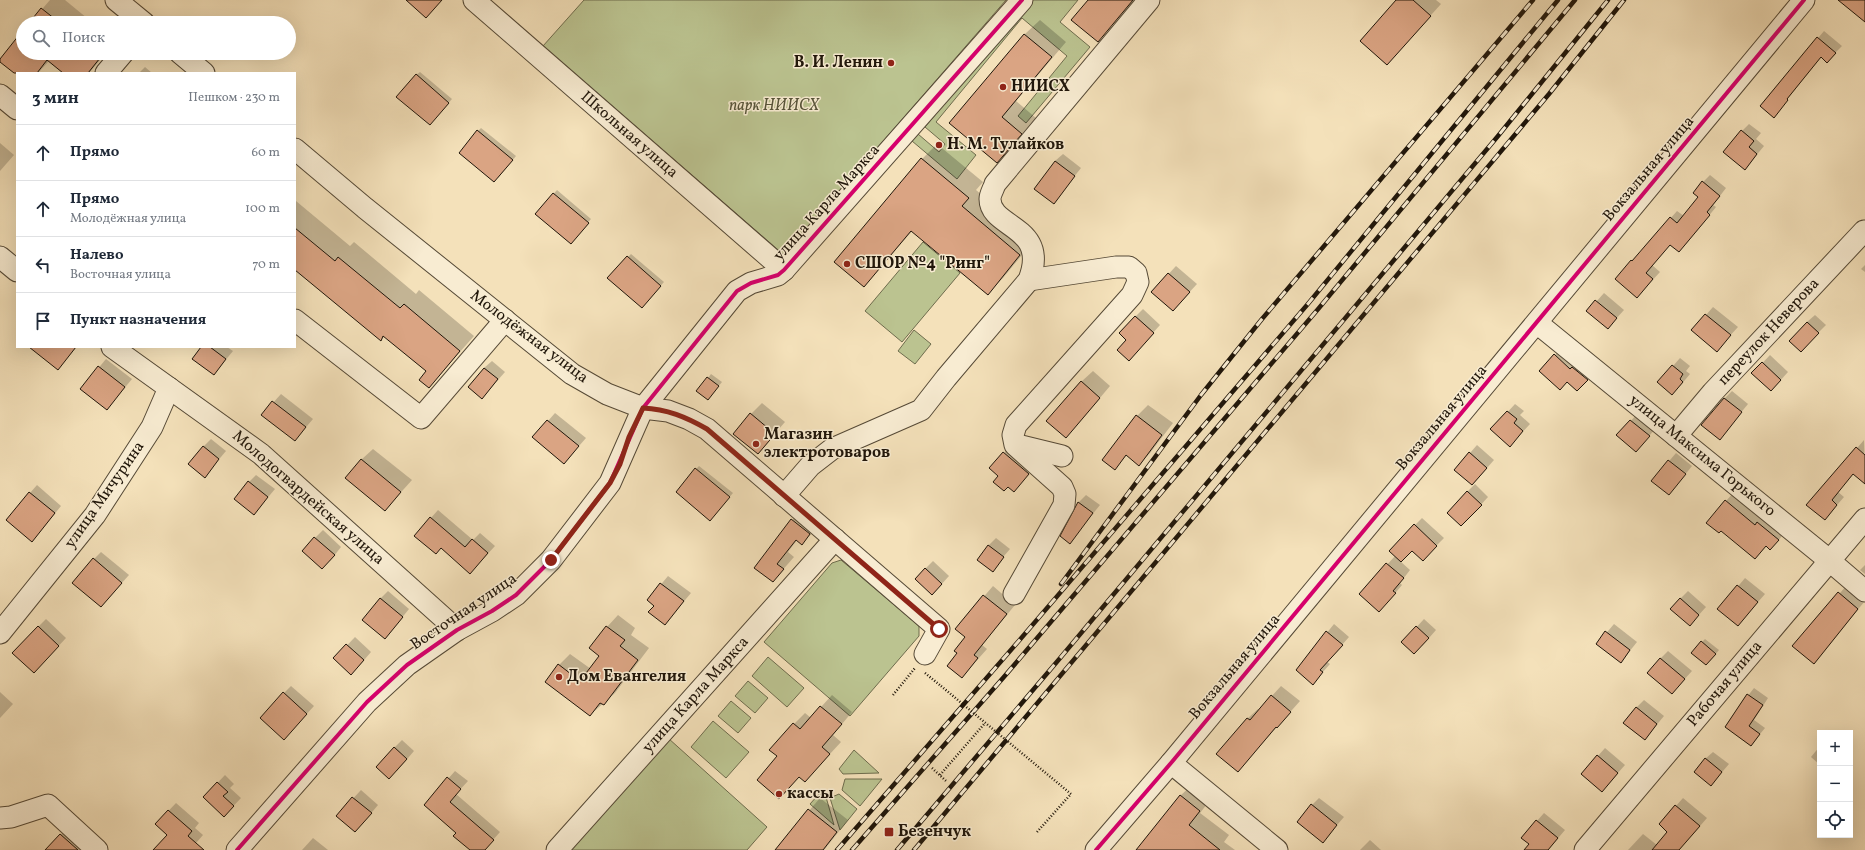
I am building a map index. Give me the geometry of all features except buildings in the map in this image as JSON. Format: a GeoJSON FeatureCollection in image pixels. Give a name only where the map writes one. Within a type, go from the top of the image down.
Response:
{"type":"FeatureCollection","features":[{"type":"Feature","properties":{"kind":"street"},"geometry":{"type":"LineString","coordinates":[[116,0],[135,16]]}},
{"type":"Feature","properties":{"kind":"street","name":"Школьная улица"},"geometry":{"type":"LineString","coordinates":[[474,0],[784,270]]}},
{"type":"Feature","properties":{"kind":"street","name":"улица Карла Маркса"},"geometry":{"type":"LineString","coordinates":[[643,408],[738,291],[751,283],[778,275],[784,270],[1022,0]]}},
{"type":"Feature","properties":{"kind":"street"},"geometry":{"type":"LineString","coordinates":[[784,496],[810,466],[832,449],[921,410],[946,378],[1030,280],[1035,265],[1033,250],[1027,238],[994,211],[990,199],[995,184],[1149,0]]}},
{"type":"Feature","properties":{"kind":"street","name":"Вокзальная улица"},"geometry":{"type":"LineString","coordinates":[[1096,850],[1171,763],[1804,0]]}},
{"type":"Feature","properties":{"kind":"street"},"geometry":{"type":"LineString","coordinates":[[107,72],[117,60]]}},
{"type":"Feature","properties":{"kind":"street"},"geometry":{"type":"LineString","coordinates":[[188,60],[203,72]]}},
{"type":"Feature","properties":{"kind":"street"},"geometry":{"type":"LineString","coordinates":[[0,94],[16,108]]}},
{"type":"Feature","properties":{"kind":"street","name":"Молодёжная улица"},"geometry":{"type":"LineString","coordinates":[[296,150],[572,374],[607,394],[643,408],[668,411],[689,419],[707,429],[939,629],[921,663]]}},
{"type":"Feature","properties":{"kind":"street","name":"переулок Неверова"},"geometry":{"type":"LineString","coordinates":[[1676,436],[1713,392],[1864,231]]}},
{"type":"Feature","properties":{"kind":"street"},"geometry":{"type":"LineString","coordinates":[[0,257],[16,270]]}},
{"type":"Feature","properties":{"kind":"street"},"geometry":{"type":"LineString","coordinates":[[1014,594],[1064,505],[1065,494],[1062,487],[1015,444],[1013,435],[1016,425],[1132,294],[1138,282],[1136,273],[1129,267],[1116,267],[1030,280]]}},
{"type":"Feature","properties":{"kind":"street"},"geometry":{"type":"LineString","coordinates":[[296,321],[422,418],[505,320]]}},
{"type":"Feature","properties":{"kind":"street","name":"улица Максима Горького"},"geometry":{"type":"LineString","coordinates":[[1537,323],[1830,560],[1865,591]]}},
{"type":"Feature","properties":{"kind":"street","name":"Молодогвардейская улица"},"geometry":{"type":"LineString","coordinates":[[113,348],[262,454],[457,630]]}},
{"type":"Feature","properties":{"kind":"street","name":"улица Мичурина"},"geometry":{"type":"LineString","coordinates":[[0,633],[95,515],[152,427],[169,388]]}},
{"type":"Feature","properties":{"kind":"street","name":"Восточная улица"},"geometry":{"type":"LineString","coordinates":[[237,850],[367,702],[407,665],[457,630],[492,611],[516,595],[551,560],[610,483],[620,464],[629,437],[643,408]]}},
{"type":"Feature","properties":{"kind":"street"},"geometry":{"type":"LineString","coordinates":[[1015,444],[1062,456]]}},
{"type":"Feature","properties":{"kind":"street","name":"Рабочая улица"},"geometry":{"type":"LineString","coordinates":[[1585,850],[1865,518]]}},
{"type":"Feature","properties":{"kind":"street","name":"улица Карла Маркса"},"geometry":{"type":"LineString","coordinates":[[557,850],[835,539]]}},
{"type":"Feature","properties":{"kind":"street"},"geometry":{"type":"LineString","coordinates":[[1171,763],[1277,850]]}},
{"type":"Feature","properties":{"kind":"street"},"geometry":{"type":"LineString","coordinates":[[0,818],[11,817],[48,806],[97,850]]}},
{"type":"Feature","properties":{"kind":"path"},"geometry":{"type":"LineString","coordinates":[[893,695],[921,663],[941,686],[1071,794],[1037,832]]}},
{"type":"Feature","properties":{"kind":"path"},"geometry":{"type":"LineString","coordinates":[[940,775],[985,723]]}},
{"type":"Feature","properties":{"kind":"path"},"geometry":{"type":"LineString","coordinates":[[932,768],[946,781]]}},
{"type":"Feature","properties":{"kind":"green space","name":"парк НИИСХ"},"geometry":{"type":"Polygon","coordinates":[[[584,0],[1006,0],[784,255],[543,46],[584,0]]]}},
{"type":"Feature","properties":{"kind":"green space"},"geometry":{"type":"Polygon","coordinates":[[[1031,0],[1078,0],[1060,22],[1090,47],[1026,123],[1018,116],[1067,56],[1022,18],[936,122],[976,155],[957,179],[912,141],[918,134],[939,152],[945,144],[925,127],[1031,0]]]}},
{"type":"Feature","properties":{"kind":"green space"},"geometry":{"type":"Polygon","coordinates":[[[923,242],[960,273],[902,342],[865,311],[923,242]]]}},
{"type":"Feature","properties":{"kind":"green space"},"geometry":{"type":"Polygon","coordinates":[[[914,330],[931,344],[915,364],[898,351],[914,330]]]}},
{"type":"Feature","properties":{"kind":"green space"},"geometry":{"type":"Polygon","coordinates":[[[841,560],[919,626],[919,636],[850,716],[764,642],[832,563],[841,560]]]}},
{"type":"Feature","properties":{"kind":"green space"},"geometry":{"type":"Polygon","coordinates":[[[768,657],[804,688],[787,707],[752,676],[768,657]]]}},
{"type":"Feature","properties":{"kind":"green space"},"geometry":{"type":"Polygon","coordinates":[[[748,681],[768,698],[755,713],[735,696],[748,681]]]}},
{"type":"Feature","properties":{"kind":"green space"},"geometry":{"type":"Polygon","coordinates":[[[731,701],[751,718],[738,733],[718,716],[731,701]]]}},
{"type":"Feature","properties":{"kind":"green space"},"geometry":{"type":"Polygon","coordinates":[[[713,721],[749,752],[726,778],[691,747],[713,721]]]}},
{"type":"Feature","properties":{"kind":"green space"},"geometry":{"type":"Polygon","coordinates":[[[668,738],[767,827],[747,850],[569,850],[668,738]]]}},
{"type":"Feature","properties":{"kind":"green space"},"geometry":{"type":"Polygon","coordinates":[[[854,750],[879,773],[843,774],[839,769],[854,750]]]}},
{"type":"Feature","properties":{"kind":"green space"},"geometry":{"type":"Polygon","coordinates":[[[845,779],[882,779],[860,806],[842,790],[845,779]]]}},
{"type":"Feature","properties":{"kind":"green space"},"geometry":{"type":"Polygon","coordinates":[[[819,794],[826,797],[834,825],[810,804],[819,794]]]}},
{"type":"Feature","properties":{"kind":"green space"},"geometry":{"type":"Polygon","coordinates":[[[839,794],[857,809],[840,830],[830,798],[839,794]]]}},
{"type":"Feature","properties":{"kind":"railway"},"geometry":{"type":"LineString","coordinates":[[1061,584],[1201,395],[1262,319],[1533,0]]}},
{"type":"Feature","properties":{"kind":"railway"},"geometry":{"type":"LineString","coordinates":[[837,850],[1307,305],[1558,0]]}},
{"type":"Feature","properties":{"kind":"railway"},"geometry":{"type":"LineString","coordinates":[[852,850],[1003,678],[1319,308],[1575,0]]}},
{"type":"Feature","properties":{"kind":"railway"},"geometry":{"type":"LineString","coordinates":[[897,850],[1498,136],[1608,0]]}},
{"type":"Feature","properties":{"kind":"railway"},"geometry":{"type":"LineString","coordinates":[[914,850],[1549,94],[1624,0]]}},
{"type":"Feature","properties":{"kind":"cycle path"},"geometry":{"type":"LineString","coordinates":[[237,850],[367,702],[407,665],[457,630],[492,611],[516,595],[551,560],[610,483],[643,408],[737,291],[751,283],[778,275],[784,270],[1022,0]]}},
{"type":"Feature","properties":{"kind":"cycle path"},"geometry":{"type":"LineString","coordinates":[[1096,850],[1171,763],[1804,0]]}},
{"type":"Feature","properties":{"kind":"place","name":"В. И. Ленин"},"geometry":{"type":"Point","coordinates":[891,63]}},
{"type":"Feature","properties":{"kind":"place","name":"НИИСХ"},"geometry":{"type":"Point","coordinates":[1003,87]}},
{"type":"Feature","properties":{"kind":"place","name":"Н. М. Тулайков"},"geometry":{"type":"Point","coordinates":[939,145]}},
{"type":"Feature","properties":{"kind":"place","name":"СШОР №4 \"Ринг\""},"geometry":{"type":"Point","coordinates":[847,264]}},
{"type":"Feature","properties":{"kind":"place","name":"Магазин электротоваров"},"geometry":{"type":"Point","coordinates":[756,444]}},
{"type":"Feature","properties":{"kind":"place","name":"Дом Евангелия"},"geometry":{"type":"Point","coordinates":[559,677]}},
{"type":"Feature","properties":{"kind":"place","name":"кассы"},"geometry":{"type":"Point","coordinates":[779,794]}},
{"type":"Feature","properties":{"kind":"place","name":"Безенчук"},"geometry":{"type":"Point","coordinates":[889,832]}},
{"type":"Feature","properties":{"kind":"route"},"geometry":{"type":"LineString","coordinates":[[551,560],[610,483],[620,464],[629,437],[643,408],[655,408],[689,419],[707,429],[939,629]]}}]}
